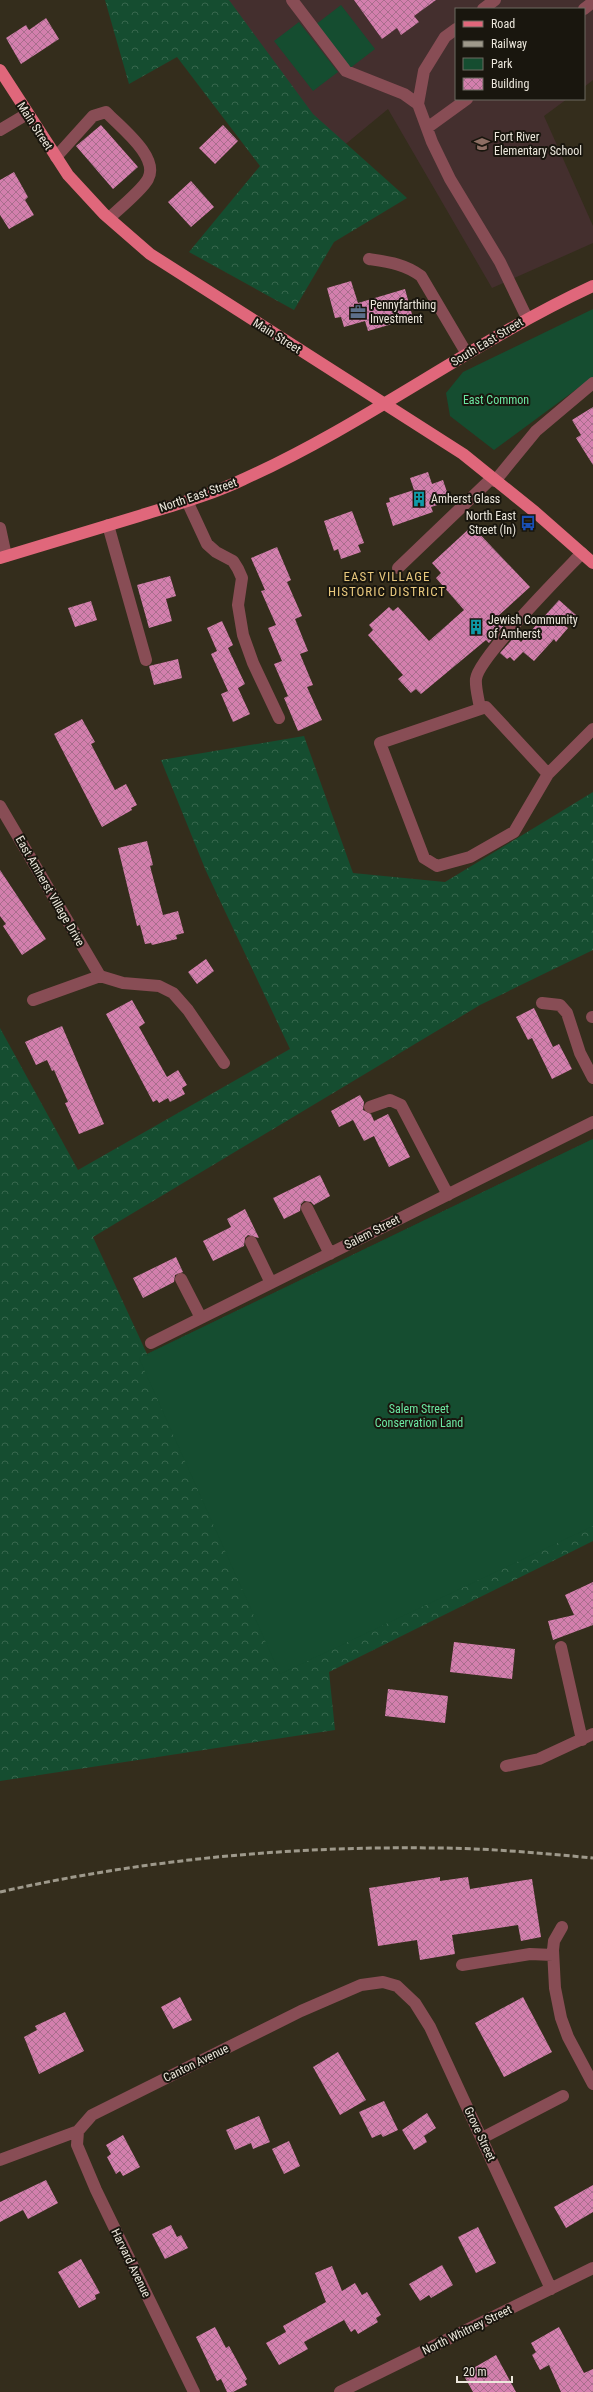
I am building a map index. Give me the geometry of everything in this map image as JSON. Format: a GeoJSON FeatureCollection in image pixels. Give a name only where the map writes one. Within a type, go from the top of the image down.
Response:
{"type":"FeatureCollection","features":[{"type":"Feature","properties":{"kind":"main road","name":"Main Street"},"geometry":{"type":"LineString","coordinates":[[0,70],[27,114],[68,175],[109,218],[150,254],[463,454],[593,563]]}},
{"type":"Feature","properties":{"kind":"main road","name":"South East Street"},"geometry":{"type":"LineString","coordinates":[[384,404],[527,318],[593,286]]}},
{"type":"Feature","properties":{"kind":"main road","name":"North East Street"},"geometry":{"type":"LineString","coordinates":[[3,557],[187,501],[244,480],[295,454],[384,404]]}},
{"type":"Feature","properties":{"kind":"street"},"geometry":{"type":"LineString","coordinates":[[292,0],[346,71],[404,94],[418,104]]}},
{"type":"Feature","properties":{"kind":"street"},"geometry":{"type":"LineString","coordinates":[[484,8],[496,0]]}},
{"type":"Feature","properties":{"kind":"street"},"geometry":{"type":"LineString","coordinates":[[585,8],[593,2]]}},
{"type":"Feature","properties":{"kind":"street"},"geometry":{"type":"LineString","coordinates":[[455,30],[445,37],[424,71],[418,104],[426,128],[450,179],[500,262],[527,318]]}},
{"type":"Feature","properties":{"kind":"street"},"geometry":{"type":"LineString","coordinates":[[426,128],[466,100]]}},
{"type":"Feature","properties":{"kind":"street"},"geometry":{"type":"LineString","coordinates":[[56,157],[93,116],[106,112],[144,151],[151,166],[148,179],[109,218]]}},
{"type":"Feature","properties":{"kind":"street"},"geometry":{"type":"LineString","coordinates":[[0,130],[27,114]]}},
{"type":"Feature","properties":{"kind":"street"},"geometry":{"type":"LineString","coordinates":[[369,259],[399,264],[410,268],[421,276],[468,354]]}},
{"type":"Feature","properties":{"kind":"street"},"geometry":{"type":"LineString","coordinates":[[398,568],[494,479],[536,431],[593,383]]}},
{"type":"Feature","properties":{"kind":"street"},"geometry":{"type":"LineString","coordinates":[[187,501],[207,544],[216,552],[233,561],[242,578],[238,605],[243,635],[253,663],[279,718]]}},
{"type":"Feature","properties":{"kind":"street"},"geometry":{"type":"LineString","coordinates":[[108,525],[146,660]]}},
{"type":"Feature","properties":{"kind":"street"},"geometry":{"type":"LineString","coordinates":[[0,528],[3,557]]}},
{"type":"Feature","properties":{"kind":"street"},"geometry":{"type":"LineString","coordinates":[[480,709],[476,679],[479,668],[493,650],[582,553]]}},
{"type":"Feature","properties":{"kind":"street"},"geometry":{"type":"LineString","coordinates":[[548,774],[486,707],[380,743],[424,858],[437,866],[470,857],[514,832],[548,774],[593,729]]}},
{"type":"Feature","properties":{"kind":"street","name":"East Amherst Village Drive"},"geometry":{"type":"LineString","coordinates":[[0,806],[100,976]]}},
{"type":"Feature","properties":{"kind":"street"},"geometry":{"type":"LineString","coordinates":[[33,1000],[100,976],[124,983],[159,986],[173,993],[188,1010],[224,1063]]}},
{"type":"Feature","properties":{"kind":"street"},"geometry":{"type":"LineString","coordinates":[[542,1003],[560,1005],[567,1013],[580,1053],[593,1078]]}},
{"type":"Feature","properties":{"kind":"street"},"geometry":{"type":"LineString","coordinates":[[370,1107],[390,1100],[401,1105],[448,1194]]}},
{"type":"Feature","properties":{"kind":"street","name":"Salem Street"},"geometry":{"type":"LineString","coordinates":[[151,1343],[593,1122]]}},
{"type":"Feature","properties":{"kind":"street"},"geometry":{"type":"LineString","coordinates":[[307,1208],[330,1254]]}},
{"type":"Feature","properties":{"kind":"street"},"geometry":{"type":"LineString","coordinates":[[251,1242],[271,1283]]}},
{"type":"Feature","properties":{"kind":"street"},"geometry":{"type":"LineString","coordinates":[[181,1279],[201,1318]]}},
{"type":"Feature","properties":{"kind":"street"},"geometry":{"type":"LineString","coordinates":[[562,1647],[582,1740]]}},
{"type":"Feature","properties":{"kind":"street"},"geometry":{"type":"LineString","coordinates":[[506,1766],[539,1759],[593,1734]]}},
{"type":"Feature","properties":{"kind":"street"},"geometry":{"type":"LineString","coordinates":[[562,1927],[554,1941],[553,1954],[555,1988],[561,2018],[568,2037],[593,2084]]}},
{"type":"Feature","properties":{"kind":"street"},"geometry":{"type":"LineString","coordinates":[[462,1964],[530,1954],[553,1954]]}},
{"type":"Feature","properties":{"kind":"street","name":"Canton Avenue"},"geometry":{"type":"LineString","coordinates":[[78,2131],[92,2114],[301,2011],[361,1985],[383,1982],[398,1988]]}},
{"type":"Feature","properties":{"kind":"street","name":"Grove Street"},"geometry":{"type":"LineString","coordinates":[[398,1988],[415,2003],[430,2028],[551,2289]]}},
{"type":"Feature","properties":{"kind":"street"},"geometry":{"type":"LineString","coordinates":[[482,2138],[563,2096]]}},
{"type":"Feature","properties":{"kind":"street"},"geometry":{"type":"LineString","coordinates":[[0,2160],[78,2131]]}},
{"type":"Feature","properties":{"kind":"street","name":"Harvard Avenue"},"geometry":{"type":"LineString","coordinates":[[78,2131],[77,2145],[96,2190],[194,2392]]}},
{"type":"Feature","properties":{"kind":"street","name":"North Whitney Street"},"geometry":{"type":"LineString","coordinates":[[340,2392],[593,2268]]}},
{"type":"Feature","properties":{"kind":"shaded area","name":"Fort River Elementary School"},"geometry":{"type":"Polygon","coordinates":[[[214,0],[593,0],[593,80],[585,86],[585,8],[455,8],[455,100],[566,100],[544,116],[593,226],[593,243],[492,288],[388,109],[313,171],[214,0]]]}},
{"type":"Feature","properties":{"kind":"green space"},"geometry":{"type":"Polygon","coordinates":[[[105,0],[229,0],[313,114],[407,198],[334,242],[294,310],[189,252],[260,166],[177,57],[129,84],[105,0]]]}},
{"type":"Feature","properties":{"kind":"green space"},"geometry":{"type":"Polygon","coordinates":[[[341,5],[375,49],[349,69],[315,25],[341,5]]]}},
{"type":"Feature","properties":{"kind":"green space"},"geometry":{"type":"Polygon","coordinates":[[[299,22],[338,72],[313,91],[274,41],[299,22]]]}},
{"type":"Feature","properties":{"kind":"green space","name":"East Common"},"geometry":{"type":"Polygon","coordinates":[[[593,309],[593,377],[494,450],[450,416],[446,393],[463,372],[593,309]]]}},
{"type":"Feature","properties":{"kind":"green space"},"geometry":{"type":"Polygon","coordinates":[[[304,736],[353,873],[445,882],[593,792],[593,950],[480,1005],[93,1237],[147,1354],[593,1139],[593,1541],[329,1672],[335,1730],[0,1781],[0,1028],[78,1170],[290,1049],[206,871],[161,760],[304,736]]]}},
{"type":"Feature","properties":{"kind":"green space","name":"Salem Street Conservation Land"},"geometry":{"type":"Polygon","coordinates":[[[593,1139],[593,1526],[280,1674],[139,1358],[593,1139]]]}},
{"type":"Feature","properties":{"kind":"building"},"geometry":{"type":"Polygon","coordinates":[[[354,0],[436,0],[414,16],[419,22],[401,35],[397,28],[382,39],[354,0]]]}},
{"type":"Feature","properties":{"kind":"building"},"geometry":{"type":"Polygon","coordinates":[[[46,18],[59,39],[21,64],[6,38],[26,25],[29,30],[46,18]]]}},
{"type":"Feature","properties":{"kind":"building"},"geometry":{"type":"Polygon","coordinates":[[[101,125],[138,167],[113,189],[76,146],[101,125]]]}},
{"type":"Feature","properties":{"kind":"building"},"geometry":{"type":"Polygon","coordinates":[[[223,125],[238,141],[215,164],[199,148],[223,125]]]}},
{"type":"Feature","properties":{"kind":"building"},"geometry":{"type":"Polygon","coordinates":[[[14,172],[28,197],[25,200],[34,215],[9,229],[0,215],[0,180],[14,172]]]}},
{"type":"Feature","properties":{"kind":"building"},"geometry":{"type":"Polygon","coordinates":[[[191,181],[214,207],[191,227],[168,202],[191,181]]]}},
{"type":"Feature","properties":{"kind":"building"},"geometry":{"type":"Polygon","coordinates":[[[351,281],[358,303],[405,289],[413,318],[368,331],[365,321],[344,327],[341,317],[335,318],[327,288],[351,281]]]}},
{"type":"Feature","properties":{"kind":"building"},"geometry":{"type":"Polygon","coordinates":[[[593,407],[593,465],[576,438],[581,435],[572,420],[593,407]]]}},
{"type":"Feature","properties":{"kind":"building","name":"Amherst Glass"},"geometry":{"type":"Polygon","coordinates":[[[428,472],[432,484],[443,480],[450,501],[431,507],[433,512],[393,526],[386,503],[390,502],[389,498],[414,490],[410,478],[428,472]]]}},
{"type":"Feature","properties":{"kind":"building"},"geometry":{"type":"Polygon","coordinates":[[[352,511],[364,543],[358,545],[361,552],[341,559],[338,549],[334,551],[324,521],[352,511]]]}},
{"type":"Feature","properties":{"kind":"building","name":"Jewish Community of Amherst"},"geometry":{"type":"Polygon","coordinates":[[[472,526],[530,587],[498,616],[505,624],[489,643],[486,640],[421,694],[416,689],[411,693],[398,679],[403,675],[368,635],[373,630],[369,625],[389,607],[393,611],[398,607],[429,641],[464,610],[436,578],[441,573],[432,563],[472,526]]]}},
{"type":"Feature","properties":{"kind":"building"},"geometry":{"type":"Polygon","coordinates":[[[277,547],[291,580],[287,582],[302,616],[295,619],[308,651],[300,654],[313,685],[307,687],[322,720],[298,731],[284,698],[288,696],[274,664],[282,661],[268,628],[276,625],[261,591],[265,590],[251,558],[277,547]]]}},
{"type":"Feature","properties":{"kind":"building"},"geometry":{"type":"Polygon","coordinates":[[[170,576],[176,596],[166,599],[172,621],[149,628],[137,585],[170,576]]]}},
{"type":"Feature","properties":{"kind":"building"},"geometry":{"type":"Polygon","coordinates":[[[559,600],[576,615],[565,626],[568,628],[556,642],[554,639],[534,661],[523,652],[514,661],[510,657],[507,659],[500,653],[515,636],[521,642],[559,600]]]}},
{"type":"Feature","properties":{"kind":"building"},"geometry":{"type":"Polygon","coordinates":[[[91,601],[97,620],[75,627],[68,608],[91,601]]]}},
{"type":"Feature","properties":{"kind":"building"},"geometry":{"type":"Polygon","coordinates":[[[222,621],[233,645],[228,648],[245,684],[238,688],[250,714],[233,722],[221,694],[228,691],[211,654],[217,651],[207,628],[222,621]]]}},
{"type":"Feature","properties":{"kind":"building"},"geometry":{"type":"Polygon","coordinates":[[[178,659],[182,678],[154,685],[149,666],[178,659]]]}},
{"type":"Feature","properties":{"kind":"building"},"geometry":{"type":"Polygon","coordinates":[[[82,719],[95,742],[91,744],[115,790],[126,784],[137,805],[131,808],[132,810],[102,827],[54,734],[82,719]]]}},
{"type":"Feature","properties":{"kind":"building"},"geometry":{"type":"Polygon","coordinates":[[[147,841],[153,865],[150,866],[163,915],[178,911],[184,933],[176,935],[177,939],[152,945],[151,943],[145,944],[140,925],[137,926],[118,848],[147,841]]]}},
{"type":"Feature","properties":{"kind":"building"},"geometry":{"type":"Polygon","coordinates":[[[0,870],[46,939],[22,955],[3,926],[6,924],[0,916],[0,870]]]}},
{"type":"Feature","properties":{"kind":"building"},"geometry":{"type":"Polygon","coordinates":[[[206,959],[214,971],[197,984],[188,972],[206,959]]]}},
{"type":"Feature","properties":{"kind":"building"},"geometry":{"type":"Polygon","coordinates":[[[132,1000],[145,1023],[139,1027],[167,1077],[178,1070],[187,1085],[182,1088],[185,1094],[170,1102],[168,1098],[159,1103],[157,1100],[153,1102],[106,1014],[132,1000]]]}},
{"type":"Feature","properties":{"kind":"building"},"geometry":{"type":"Polygon","coordinates":[[[534,1008],[553,1047],[559,1044],[572,1069],[552,1079],[532,1038],[528,1040],[516,1017],[534,1008]]]}},
{"type":"Feature","properties":{"kind":"building"},"geometry":{"type":"Polygon","coordinates":[[[62,1026],[104,1124],[79,1134],[65,1103],[68,1102],[54,1070],[52,1071],[47,1060],[36,1065],[25,1042],[62,1026]]]}},
{"type":"Feature","properties":{"kind":"building"},"geometry":{"type":"Polygon","coordinates":[[[360,1095],[364,1102],[363,1110],[371,1114],[374,1121],[388,1114],[410,1157],[389,1167],[374,1136],[364,1141],[353,1120],[339,1127],[331,1111],[360,1095]]]}},
{"type":"Feature","properties":{"kind":"building"},"geometry":{"type":"Polygon","coordinates":[[[320,1175],[330,1196],[314,1205],[311,1202],[304,1201],[301,1204],[300,1211],[284,1219],[273,1198],[320,1175]]]}},
{"type":"Feature","properties":{"kind":"building"},"geometry":{"type":"Polygon","coordinates":[[[245,1209],[259,1238],[248,1235],[245,1238],[244,1246],[213,1261],[203,1241],[231,1227],[227,1219],[245,1209]]]}},
{"type":"Feature","properties":{"kind":"building"},"geometry":{"type":"Polygon","coordinates":[[[176,1257],[183,1272],[175,1275],[174,1282],[143,1298],[133,1278],[176,1257]]]}},
{"type":"Feature","properties":{"kind":"building"},"geometry":{"type":"Polygon","coordinates":[[[593,1582],[593,1625],[553,1640],[548,1621],[574,1615],[565,1595],[593,1582]]]}},
{"type":"Feature","properties":{"kind":"building"},"geometry":{"type":"Polygon","coordinates":[[[454,1642],[515,1649],[512,1679],[450,1672],[454,1642]]]}},
{"type":"Feature","properties":{"kind":"building"},"geometry":{"type":"Polygon","coordinates":[[[388,1689],[448,1696],[445,1723],[385,1716],[388,1689]]]}},
{"type":"Feature","properties":{"kind":"building"},"geometry":{"type":"Polygon","coordinates":[[[440,1877],[440,1881],[468,1877],[470,1889],[532,1879],[541,1937],[521,1941],[518,1925],[452,1935],[455,1954],[420,1960],[417,1940],[378,1946],[369,1888],[440,1877]]]}},
{"type":"Feature","properties":{"kind":"building"},"geometry":{"type":"Polygon","coordinates":[[[180,1997],[192,2020],[173,2029],[161,2007],[180,1997]]]}},
{"type":"Feature","properties":{"kind":"building"},"geometry":{"type":"Polygon","coordinates":[[[523,1997],[552,2052],[504,2077],[475,2023],[523,1997]]]}},
{"type":"Feature","properties":{"kind":"building"},"geometry":{"type":"Polygon","coordinates":[[[65,2012],[84,2051],[39,2074],[24,2037],[37,2030],[35,2026],[65,2012]]]}},
{"type":"Feature","properties":{"kind":"building"},"geometry":{"type":"Polygon","coordinates":[[[338,2052],[366,2100],[340,2115],[313,2067],[338,2052]]]}},
{"type":"Feature","properties":{"kind":"building"},"geometry":{"type":"Polygon","coordinates":[[[384,2101],[398,2130],[383,2137],[381,2134],[372,2138],[359,2112],[384,2101]]]}},
{"type":"Feature","properties":{"kind":"building"},"geometry":{"type":"Polygon","coordinates":[[[427,2113],[436,2128],[424,2136],[427,2142],[414,2150],[402,2130],[427,2113]]]}},
{"type":"Feature","properties":{"kind":"building"},"geometry":{"type":"Polygon","coordinates":[[[259,2116],[270,2142],[253,2149],[251,2143],[235,2150],[226,2130],[259,2116]]]}},
{"type":"Feature","properties":{"kind":"building"},"geometry":{"type":"Polygon","coordinates":[[[123,2135],[140,2167],[123,2176],[120,2171],[116,2174],[107,2157],[111,2154],[106,2145],[123,2135]]]}},
{"type":"Feature","properties":{"kind":"building"},"geometry":{"type":"Polygon","coordinates":[[[289,2141],[300,2166],[284,2174],[272,2149],[289,2141]]]}},
{"type":"Feature","properties":{"kind":"building"},"geometry":{"type":"Polygon","coordinates":[[[46,2180],[58,2203],[28,2219],[23,2210],[0,2222],[0,2202],[46,2180]]]}},
{"type":"Feature","properties":{"kind":"building"},"geometry":{"type":"Polygon","coordinates":[[[593,2185],[593,2212],[566,2228],[554,2207],[593,2185]]]}},
{"type":"Feature","properties":{"kind":"building"},"geometry":{"type":"Polygon","coordinates":[[[171,2225],[177,2237],[181,2235],[188,2248],[165,2259],[152,2234],[171,2225]]]}},
{"type":"Feature","properties":{"kind":"building"},"geometry":{"type":"Polygon","coordinates":[[[478,2227],[496,2263],[476,2273],[458,2237],[478,2227]]]}},
{"type":"Feature","properties":{"kind":"building"},"geometry":{"type":"Polygon","coordinates":[[[81,2259],[100,2293],[95,2295],[96,2299],[79,2308],[58,2272],[81,2259]]]}},
{"type":"Feature","properties":{"kind":"building"},"geometry":{"type":"Polygon","coordinates":[[[442,2265],[453,2285],[431,2298],[429,2295],[420,2301],[409,2284],[442,2265]]]}},
{"type":"Feature","properties":{"kind":"building"},"geometry":{"type":"Polygon","coordinates":[[[332,2266],[342,2291],[355,2283],[362,2295],[367,2292],[381,2315],[376,2318],[378,2322],[358,2334],[355,2329],[351,2332],[344,2320],[304,2342],[308,2349],[279,2365],[266,2343],[286,2332],[283,2326],[326,2302],[315,2273],[332,2266]]]}},
{"type":"Feature","properties":{"kind":"building"},"geometry":{"type":"Polygon","coordinates":[[[215,2327],[226,2348],[229,2346],[247,2379],[245,2381],[247,2385],[233,2392],[227,2392],[221,2379],[217,2381],[196,2337],[215,2327]]]}},
{"type":"Feature","properties":{"kind":"building"},"geometry":{"type":"Polygon","coordinates":[[[559,2327],[584,2373],[593,2369],[593,2392],[561,2392],[549,2365],[540,2370],[532,2355],[536,2352],[531,2343],[559,2327]]]}},
{"type":"Feature","properties":{"kind":"building"},"geometry":{"type":"Polygon","coordinates":[[[496,2355],[516,2392],[473,2392],[463,2374],[496,2355]]]}},
{"type":"Feature","properties":{"kind":"railway"},"geometry":{"type":"LineString","coordinates":[[0,1892],[107,1871],[161,1863],[269,1853],[379,1848],[453,1848],[513,1851],[593,1858]]}},
{"type":"Feature","properties":{"kind":"place","name":"Fort River Elementary School"},"geometry":{"type":"Point","coordinates":[482,144]}},
{"type":"Feature","properties":{"kind":"place","name":"Pennyfarthing Investment"},"geometry":{"type":"Point","coordinates":[358,312]}},
{"type":"Feature","properties":{"kind":"place","name":"Amherst Glass"},"geometry":{"type":"Point","coordinates":[419,499]}},
{"type":"Feature","properties":{"kind":"place","name":"North East Street (In)"},"geometry":{"type":"Point","coordinates":[528,523]}},
{"type":"Feature","properties":{"kind":"place","name":"Jewish Community of Amherst"},"geometry":{"type":"Point","coordinates":[476,627]}},
{"type":"Feature","properties":{"kind":"district","name":"EAST VILLAGE HISTORIC DISTRICT"},"geometry":{"type":"Point","coordinates":[387,584]}}]}
